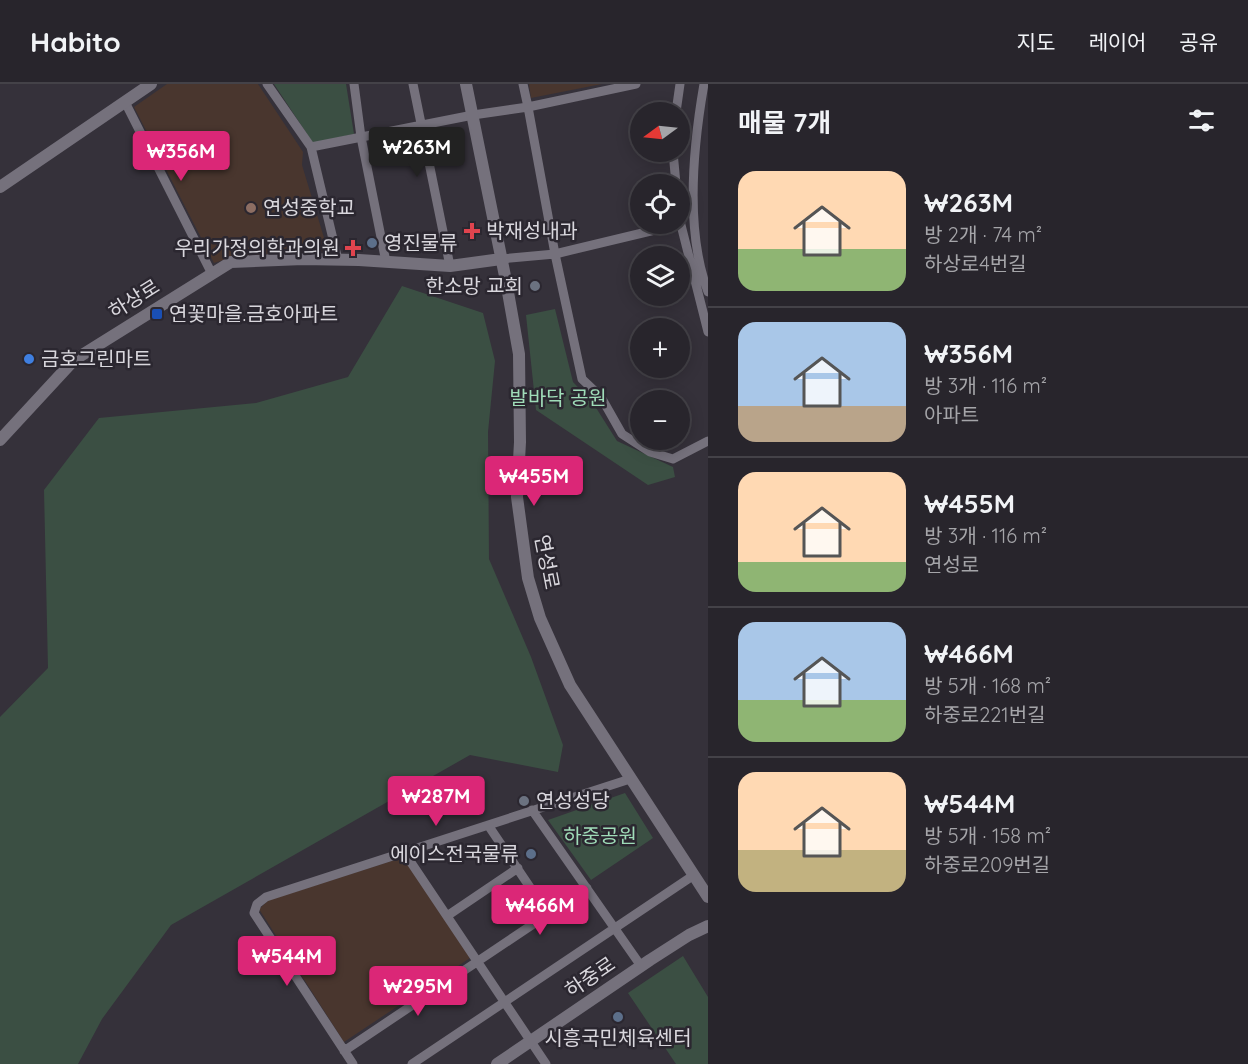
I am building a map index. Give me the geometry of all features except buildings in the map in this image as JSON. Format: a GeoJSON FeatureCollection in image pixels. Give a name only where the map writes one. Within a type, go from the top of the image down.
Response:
{"type":"FeatureCollection","features":[{"type":"Feature","properties":{"kind":"street"},"geometry":{"type":"LineString","coordinates":[[0,187],[151,84]]}},
{"type":"Feature","properties":{"kind":"street"},"geometry":{"type":"LineString","coordinates":[[267,84],[310,147],[338,260]]}},
{"type":"Feature","properties":{"kind":"street"},"geometry":{"type":"LineString","coordinates":[[354,84],[361,137],[386,262]]}},
{"type":"Feature","properties":{"kind":"street"},"geometry":{"type":"LineString","coordinates":[[413,84],[450,266]]}},
{"type":"Feature","properties":{"kind":"street","name":"연성로"},"geometry":{"type":"LineString","coordinates":[[466,84],[519,354],[520,442],[517,497],[528,578],[540,618],[570,685],[708,897]]}},
{"type":"Feature","properties":{"kind":"street"},"geometry":{"type":"LineString","coordinates":[[523,84],[555,254],[582,380],[601,397],[622,434],[650,452],[673,459],[708,441]]}},
{"type":"Feature","properties":{"kind":"street"},"geometry":{"type":"LineString","coordinates":[[310,147],[472,115],[528,107],[636,84]]}},
{"type":"Feature","properties":{"kind":"street"},"geometry":{"type":"LineString","coordinates":[[677,102],[680,84]]}},
{"type":"Feature","properties":{"kind":"street"},"geometry":{"type":"LineString","coordinates":[[704,84],[695,165],[693,215],[698,261],[708,292]]}},
{"type":"Feature","properties":{"kind":"street"},"geometry":{"type":"LineString","coordinates":[[125,102],[212,274]]}},
{"type":"Feature","properties":{"kind":"street"},"geometry":{"type":"LineString","coordinates":[[501,259],[555,254],[636,234]]}},
{"type":"Feature","properties":{"kind":"street"},"geometry":{"type":"LineString","coordinates":[[683,234],[708,332]]}},
{"type":"Feature","properties":{"kind":"street","name":"하상로"},"geometry":{"type":"LineString","coordinates":[[0,440],[74,360],[231,262],[303,259],[450,266],[501,259]]}},
{"type":"Feature","properties":{"kind":"street"},"geometry":{"type":"LineString","coordinates":[[353,1064],[254,912],[257,904],[266,897],[630,779]]}},
{"type":"Feature","properties":{"kind":"street"},"geometry":{"type":"LineString","coordinates":[[532,810],[641,966]]}},
{"type":"Feature","properties":{"kind":"street"},"geometry":{"type":"LineString","coordinates":[[488,825],[548,914]]}},
{"type":"Feature","properties":{"kind":"street"},"geometry":{"type":"LineString","coordinates":[[404,852],[546,1064]]}},
{"type":"Feature","properties":{"kind":"street"},"geometry":{"type":"LineString","coordinates":[[447,916],[518,868]]}},
{"type":"Feature","properties":{"kind":"street"},"geometry":{"type":"LineString","coordinates":[[412,1064],[694,875]]}},
{"type":"Feature","properties":{"kind":"street"},"geometry":{"type":"LineString","coordinates":[[344,1051],[586,888]]}},
{"type":"Feature","properties":{"kind":"street","name":"하중로"},"geometry":{"type":"LineString","coordinates":[[497,1064],[641,966],[689,935],[708,926]]}},
{"type":"Feature","properties":{"kind":"shaded area","name":"연성중학교"},"geometry":{"type":"Polygon","coordinates":[[[167,84],[258,84],[303,152],[302,165],[328,251],[236,256],[214,263],[134,107],[167,84]]]}},
{"type":"Feature","properties":{"kind":"shaded area"},"geometry":{"type":"Polygon","coordinates":[[[529,84],[602,84],[531,98],[529,84]]]}},
{"type":"Feature","properties":{"kind":"shaded area"},"geometry":{"type":"Polygon","coordinates":[[[404,857],[470,958],[344,1042],[259,909],[269,900],[404,857]]]}},
{"type":"Feature","properties":{"kind":"green space"},"geometry":{"type":"Polygon","coordinates":[[[274,84],[346,84],[354,134],[313,143],[274,84]]]}},
{"type":"Feature","properties":{"kind":"green space"},"geometry":{"type":"Polygon","coordinates":[[[402,286],[483,313],[495,361],[488,432],[489,559],[531,657],[563,745],[558,772],[470,755],[171,925],[102,1019],[78,1064],[0,1064],[0,717],[48,668],[44,490],[99,418],[256,403],[348,377],[402,286]]]}},
{"type":"Feature","properties":{"kind":"green space","name":"발바닥 공원"},"geometry":{"type":"Polygon","coordinates":[[[555,309],[573,382],[593,403],[617,441],[630,447],[630,450],[636,450],[673,467],[675,477],[648,485],[536,410],[526,315],[555,309]]]}},
{"type":"Feature","properties":{"kind":"green space","name":"하중공원"},"geometry":{"type":"Polygon","coordinates":[[[625,793],[653,838],[591,880],[548,820],[625,793]]]}},
{"type":"Feature","properties":{"kind":"green space"},"geometry":{"type":"Polygon","coordinates":[[[683,956],[708,997],[708,1064],[676,1064],[628,993],[683,956]]]}},
{"type":"Feature","properties":{"kind":"place","name":"연성중학교"},"geometry":{"type":"Point","coordinates":[251,208]}},
{"type":"Feature","properties":{"kind":"place","name":"박재성내과"},"geometry":{"type":"Point","coordinates":[472,231]}},
{"type":"Feature","properties":{"kind":"place","name":"영진물류"},"geometry":{"type":"Point","coordinates":[372,243]}},
{"type":"Feature","properties":{"kind":"place","name":"우리가정의학과의원"},"geometry":{"type":"Point","coordinates":[353,248]}},
{"type":"Feature","properties":{"kind":"place","name":"한소망 교회"},"geometry":{"type":"Point","coordinates":[535,286]}},
{"type":"Feature","properties":{"kind":"place","name":"연꽃마을.금호아파트"},"geometry":{"type":"Point","coordinates":[157,314]}},
{"type":"Feature","properties":{"kind":"place","name":"금호그린마트"},"geometry":{"type":"Point","coordinates":[29,359]}},
{"type":"Feature","properties":{"kind":"place","name":"연성성당"},"geometry":{"type":"Point","coordinates":[524,801]}},
{"type":"Feature","properties":{"kind":"place","name":"에이스전국물류"},"geometry":{"type":"Point","coordinates":[531,854]}},
{"type":"Feature","properties":{"kind":"place","name":"시흥국민체육센터"},"geometry":{"type":"Point","coordinates":[618,1017]}}]}
